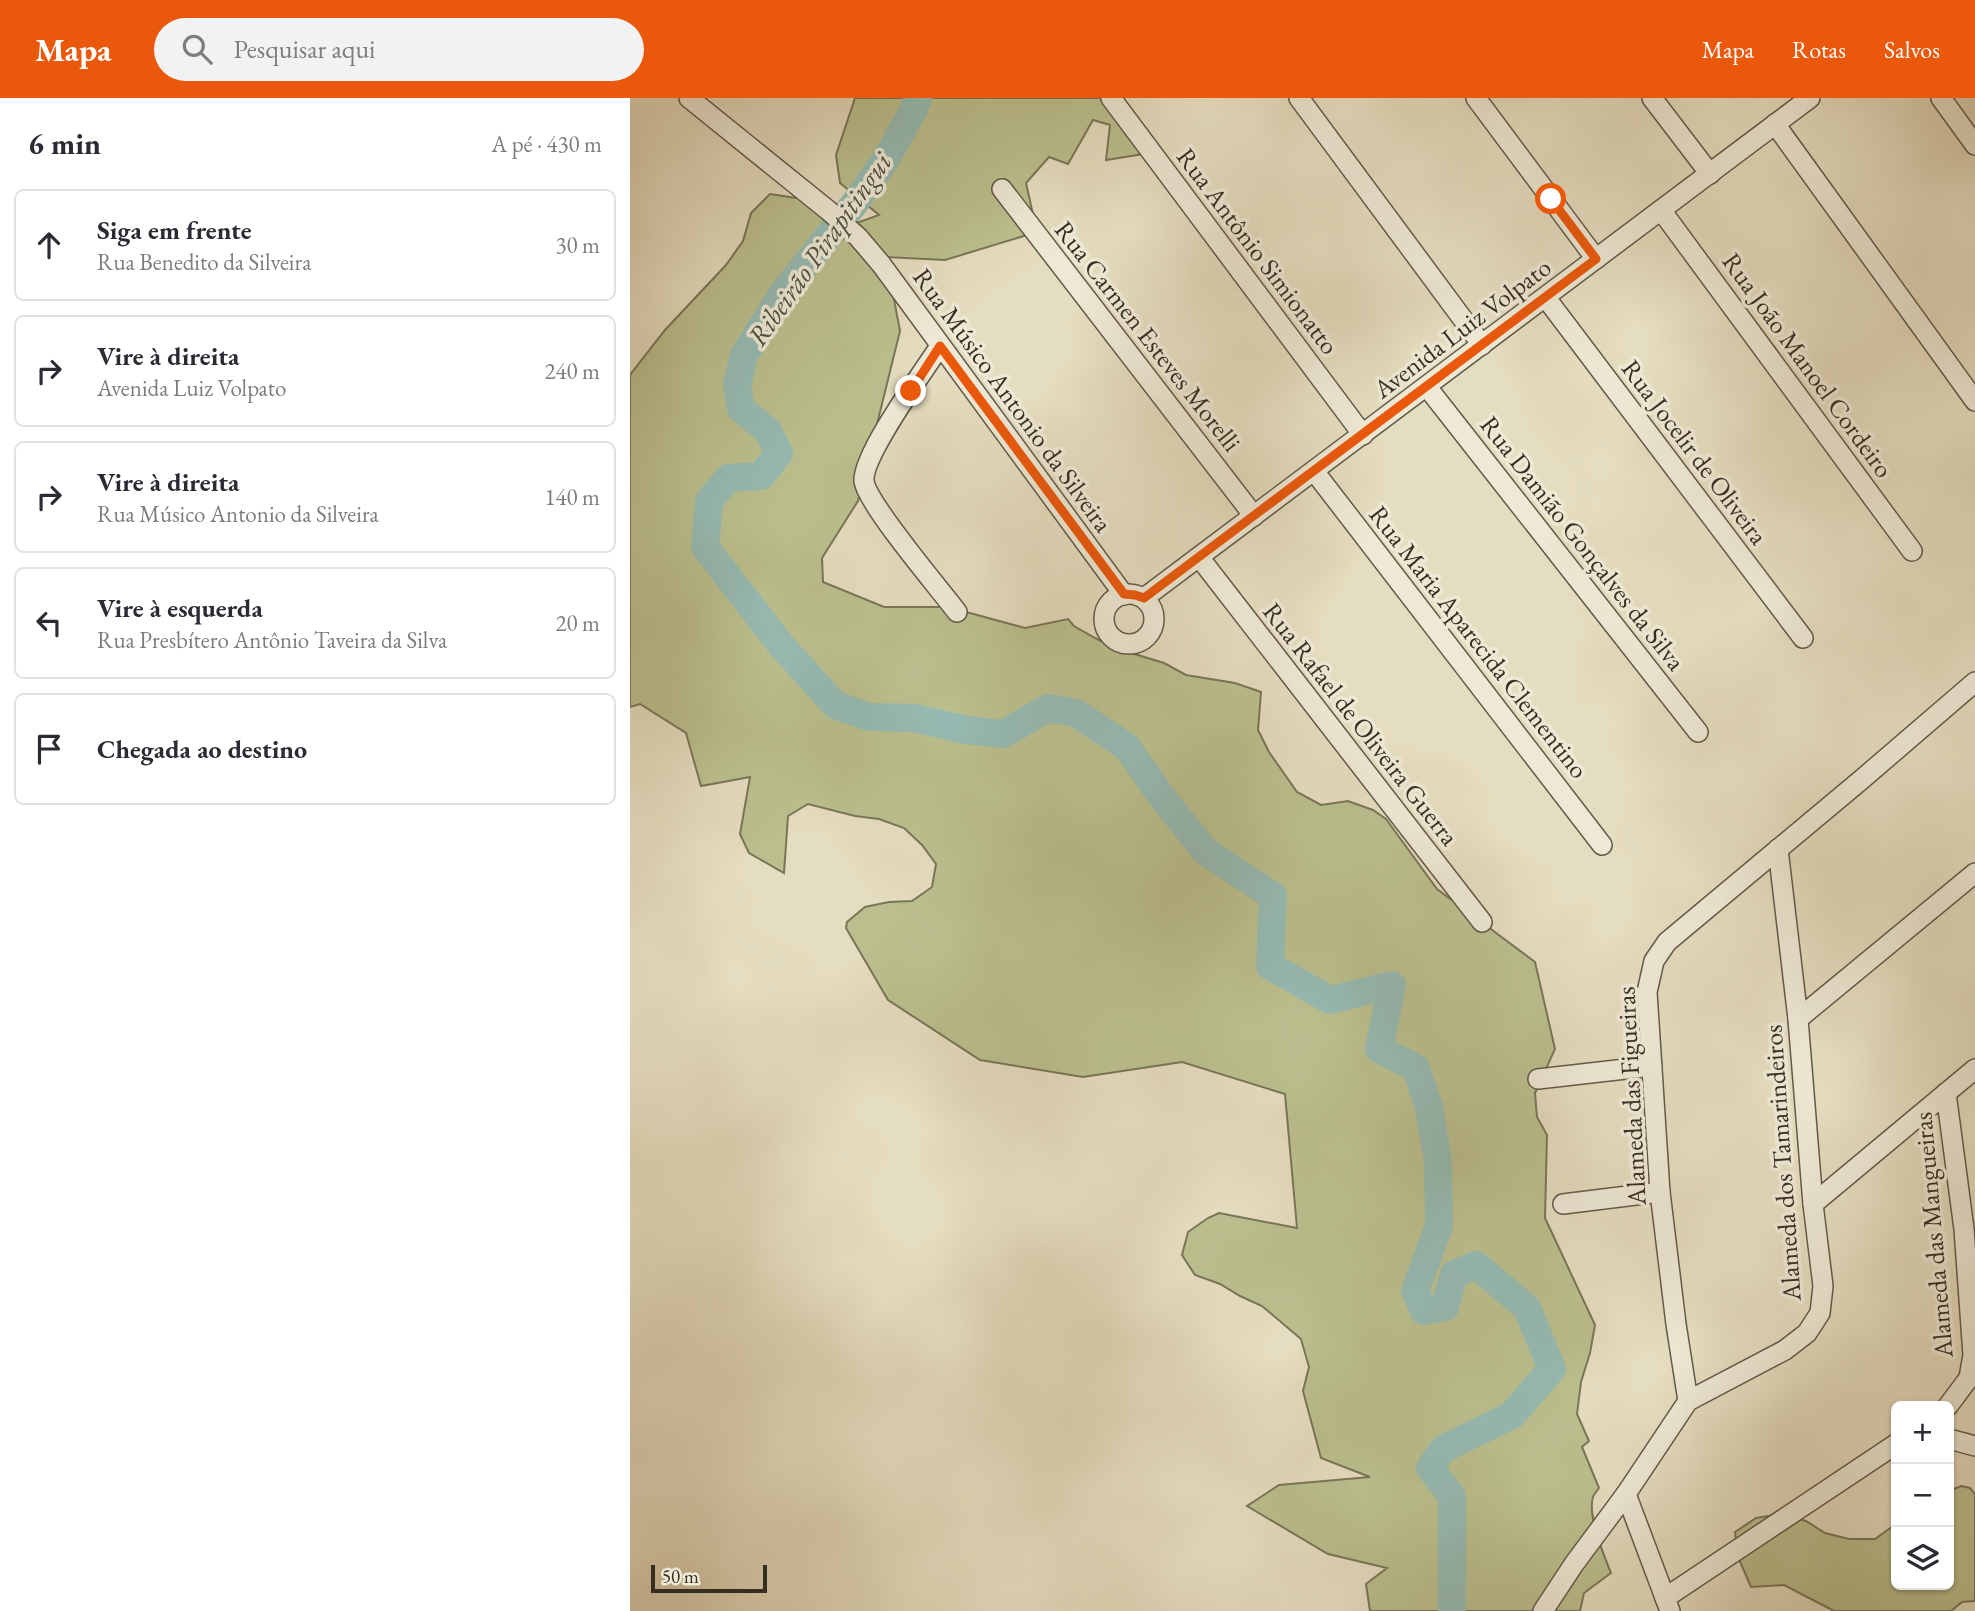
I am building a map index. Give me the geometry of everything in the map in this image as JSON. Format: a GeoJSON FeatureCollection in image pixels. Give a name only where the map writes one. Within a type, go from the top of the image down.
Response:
{"type":"FeatureCollection","features":[{"type":"Feature","properties":{"kind":"street","name":"Rua Músico Antonio da Silveira"},"geometry":{"type":"LineString","coordinates":[[690,98],[830,211],[858,237],[881,264],[1124,594]]}},
{"type":"Feature","properties":{"kind":"street","name":"Rua Antônio Simionatto"},"geometry":{"type":"LineString","coordinates":[[1111,98],[1363,435]]}},
{"type":"Feature","properties":{"kind":"street"},"geometry":{"type":"LineString","coordinates":[[1299,98],[1482,345]]}},
{"type":"Feature","properties":{"kind":"street"},"geometry":{"type":"LineString","coordinates":[[1476,98],[1596,259]]}},
{"type":"Feature","properties":{"kind":"street"},"geometry":{"type":"LineString","coordinates":[[1652,98],[1710,174]]}},
{"type":"Feature","properties":{"kind":"street","name":"Avenida Luiz Volpato"},"geometry":{"type":"LineString","coordinates":[[1144,598],[1810,98]]}},
{"type":"Feature","properties":{"kind":"street"},"geometry":{"type":"LineString","coordinates":[[1941,98],[1975,145]]}},
{"type":"Feature","properties":{"kind":"street"},"geometry":{"type":"LineString","coordinates":[[1775,124],[1975,401]]}},
{"type":"Feature","properties":{"kind":"street","name":"Rua Carmen Esteves Morelli"},"geometry":{"type":"LineString","coordinates":[[1002,189],[1254,516]]}},
{"type":"Feature","properties":{"kind":"street","name":"Rua João Manoel Cordeiro"},"geometry":{"type":"LineString","coordinates":[[1661,210],[1912,551]]}},
{"type":"Feature","properties":{"kind":"street","name":"Rua Jocelir de Oliveira"},"geometry":{"type":"LineString","coordinates":[[1546,298],[1803,638]]}},
{"type":"Feature","properties":{"kind":"street"},"geometry":{"type":"LineString","coordinates":[[940,346],[881,436],[868,461],[864,478],[867,492],[882,515],[957,612]]}},
{"type":"Feature","properties":{"kind":"street","name":"Rua Damião Gonçalves da Silva"},"geometry":{"type":"LineString","coordinates":[[1427,387],[1698,732]]}},
{"type":"Feature","properties":{"kind":"street","name":"Rua Maria Aparecida Clementino"},"geometry":{"type":"LineString","coordinates":[[1314,471],[1602,845]]}},
{"type":"Feature","properties":{"kind":"street","name":"Rua Rafael de Oliveira Guerra"},"geometry":{"type":"LineString","coordinates":[[1199,557],[1482,922]]}},
{"type":"Feature","properties":{"kind":"street"},"geometry":{"type":"LineString","coordinates":[[1124,594],[1144,598],[1154,616],[1149,634],[1132,643],[1114,639],[1104,623],[1108,605],[1124,594]]}},
{"type":"Feature","properties":{"kind":"street","name":"Alameda das Figueiras"},"geometry":{"type":"LineString","coordinates":[[1688,1401],[1660,1192],[1647,992],[1654,961],[1667,942],[1975,682]]}},
{"type":"Feature","properties":{"kind":"street","name":"Alameda dos Tamarindeiros"},"geometry":{"type":"LineString","coordinates":[[1688,1401],[1785,1350],[1807,1333],[1820,1314],[1823,1286],[1813,1204],[1798,1018],[1778,849]]}},
{"type":"Feature","properties":{"kind":"street"},"geometry":{"type":"LineString","coordinates":[[1798,1018],[1975,873]]}},
{"type":"Feature","properties":{"kind":"street"},"geometry":{"type":"LineString","coordinates":[[1538,1079],[1652,1066]]}},
{"type":"Feature","properties":{"kind":"street"},"geometry":{"type":"LineString","coordinates":[[1813,1204],[1975,1069]]}},
{"type":"Feature","properties":{"kind":"street","name":"Alameda das Mangueiras"},"geometry":{"type":"LineString","coordinates":[[1946,1093],[1964,1229],[1973,1355],[1969,1378],[1952,1401]]}},
{"type":"Feature","properties":{"kind":"street"},"geometry":{"type":"LineString","coordinates":[[1563,1204],[1660,1192]]}},
{"type":"Feature","properties":{"kind":"street"},"geometry":{"type":"LineString","coordinates":[[1544,1611],[1688,1401]]}},
{"type":"Feature","properties":{"kind":"street"},"geometry":{"type":"LineString","coordinates":[[1954,1440],[1975,1446]]}},
{"type":"Feature","properties":{"kind":"street"},"geometry":{"type":"LineString","coordinates":[[1626,1494],[1668,1604],[1891,1448]]}},
{"type":"Feature","properties":{"kind":"green space"},"geometry":{"type":"Polygon","coordinates":[[[855,98],[1115,98],[1156,152],[1106,160],[1110,125],[1093,120],[1068,164],[1049,157],[1026,183],[1037,232],[945,260],[886,257],[900,331],[858,501],[822,558],[823,582],[884,607],[948,607],[1025,628],[1068,619],[1074,626],[1118,649],[1164,663],[1186,675],[1235,683],[1261,692],[1258,730],[1269,752],[1297,792],[1321,805],[1348,801],[1373,810],[1386,819],[1437,889],[1535,962],[1555,1049],[1535,1093],[1537,1117],[1547,1135],[1545,1218],[1595,1325],[1581,1382],[1577,1414],[1589,1441],[1582,1447],[1599,1488],[1593,1496],[1594,1524],[1611,1573],[1584,1593],[1580,1611],[1370,1611],[1366,1584],[1387,1568],[1328,1554],[1247,1506],[1279,1485],[1370,1477],[1321,1458],[1303,1391],[1309,1367],[1301,1339],[1262,1306],[1220,1284],[1195,1275],[1182,1255],[1188,1232],[1219,1213],[1297,1228],[1285,1094],[1182,1062],[1083,1077],[980,1060],[888,1000],[846,928],[847,922],[865,907],[912,901],[932,887],[936,864],[922,845],[904,828],[879,819],[808,804],[788,816],[784,873],[749,853],[740,834],[750,777],[701,786],[686,733],[640,704],[630,707],[630,375],[665,330],[726,265],[743,241],[751,213],[770,194],[810,200],[840,229],[879,215],[840,183],[836,155],[855,98]]]}},
{"type":"Feature","properties":{"kind":"green space"},"geometry":{"type":"Polygon","coordinates":[[[1961,1486],[1970,1488],[1975,1494],[1975,1601],[1962,1602],[1951,1611],[1834,1611],[1784,1585],[1751,1587],[1738,1557],[1735,1532],[1756,1518],[1782,1514],[1806,1521],[1825,1533],[1849,1539],[1875,1539],[1891,1528],[1891,1590],[1954,1590],[1954,1489],[1961,1486]]]}},
{"type":"Feature","properties":{"kind":"waterway","name":"Ribeirão Pirapitingui"},"geometry":{"type":"LineString","coordinates":[[918,98],[886,159],[855,203],[785,290],[744,355],[737,385],[741,409],[768,431],[779,453],[761,476],[728,478],[709,501],[705,547],[781,645],[835,705],[869,717],[914,718],[966,730],[1003,734],[1048,708],[1076,713],[1127,747],[1205,851],[1273,896],[1270,966],[1330,1000],[1392,985],[1379,1049],[1416,1068],[1429,1107],[1438,1162],[1439,1226],[1415,1291],[1424,1311],[1445,1307],[1454,1274],[1476,1265],[1527,1308],[1552,1369],[1512,1415],[1443,1449],[1430,1468],[1452,1496],[1452,1611]]}},
{"type":"Feature","properties":{"kind":"route"},"geometry":{"type":"LineString","coordinates":[[911,391],[940,346],[1124,594],[1144,598],[1596,259],[1551,199]]}}]}
